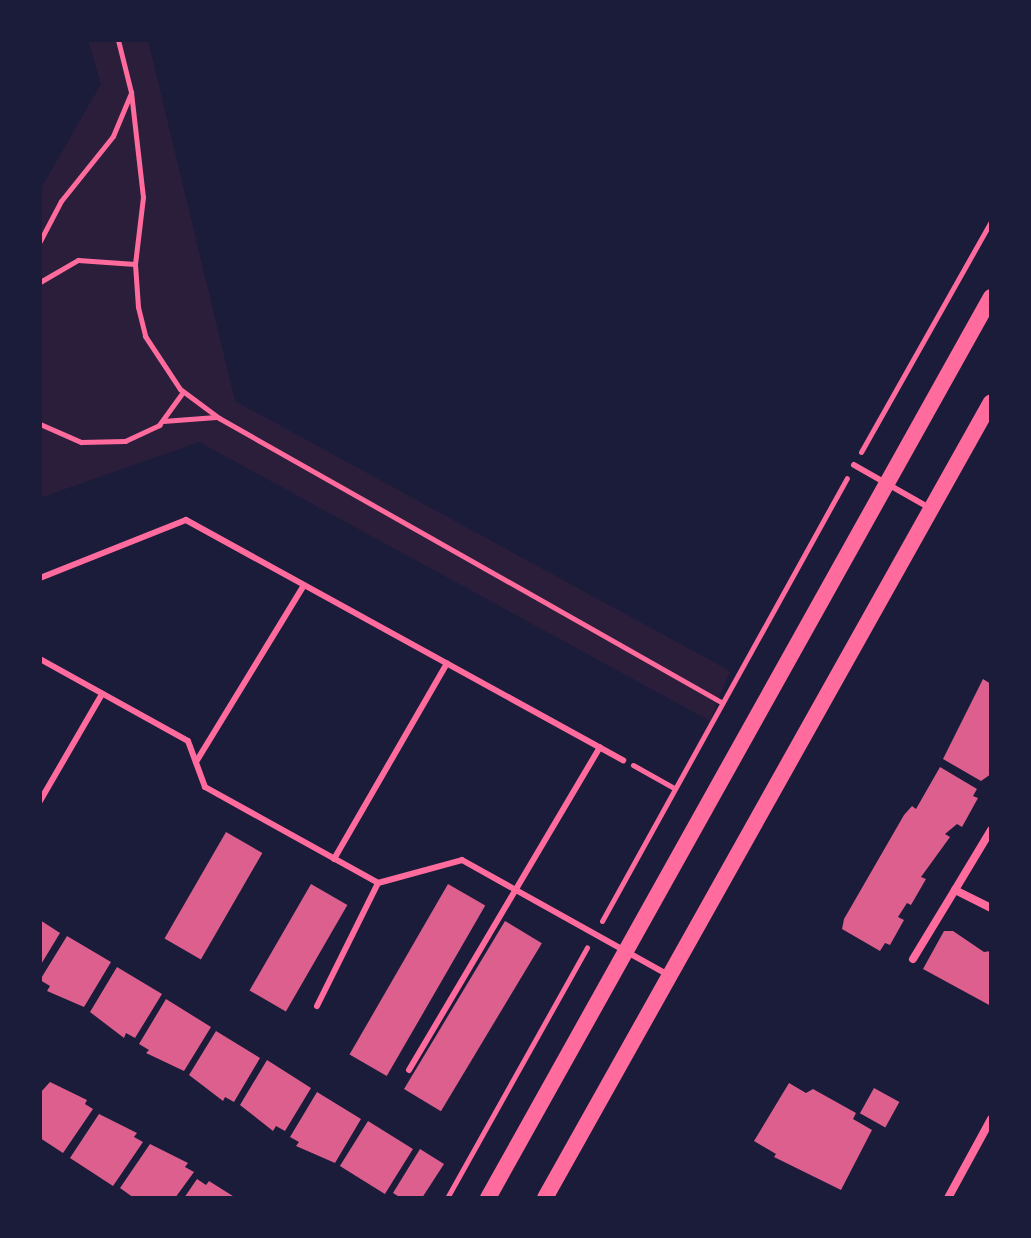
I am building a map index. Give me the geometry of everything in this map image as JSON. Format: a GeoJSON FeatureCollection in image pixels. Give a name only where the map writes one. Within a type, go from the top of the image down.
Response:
{"type":"FeatureCollection","features":[{"type":"Feature","properties":{"kind":"main road"},"geometry":{"type":"LineString","coordinates":[[488,1198],[991,297]]}},
{"type":"Feature","properties":{"kind":"main road"},"geometry":{"type":"LineString","coordinates":[[545,1198],[991,402]]}},
{"type":"Feature","properties":{"kind":"street"},"geometry":{"type":"LineString","coordinates":[[913,959],[991,830]]}},
{"type":"Feature","properties":{"kind":"street"},"geometry":{"type":"LineString","coordinates":[[955,890],[991,908]]}},
{"type":"Feature","properties":{"kind":"street"},"geometry":{"type":"LineString","coordinates":[[948,1198],[991,1119]]}},
{"type":"Feature","properties":{"kind":"lane"},"geometry":{"type":"LineString","coordinates":[[854,465],[931,509]]}},
{"type":"Feature","properties":{"kind":"lane"},"geometry":{"type":"LineString","coordinates":[[40,578],[186,520],[623,760]]}},
{"type":"Feature","properties":{"kind":"lane"},"geometry":{"type":"LineString","coordinates":[[196,762],[304,585]]}},
{"type":"Feature","properties":{"kind":"lane"},"geometry":{"type":"LineString","coordinates":[[40,659],[188,741],[205,787],[378,883],[462,860],[669,975]]}},
{"type":"Feature","properties":{"kind":"lane"},"geometry":{"type":"LineString","coordinates":[[334,859],[447,663]]}},
{"type":"Feature","properties":{"kind":"lane"},"geometry":{"type":"LineString","coordinates":[[40,801],[102,694]]}},
{"type":"Feature","properties":{"kind":"lane"},"geometry":{"type":"LineString","coordinates":[[409,1070],[600,747]]}},
{"type":"Feature","properties":{"kind":"lane"},"geometry":{"type":"LineString","coordinates":[[317,1006],[378,883]]}},
{"type":"Feature","properties":{"kind":"path"},"geometry":{"type":"LineString","coordinates":[[118,40],[131,92],[143,197],[135,264],[145,336],[183,392],[219,418],[721,702]]}},
{"type":"Feature","properties":{"kind":"path"},"geometry":{"type":"LineString","coordinates":[[40,241],[61,201],[113,136],[131,92]]}},
{"type":"Feature","properties":{"kind":"path"},"geometry":{"type":"LineString","coordinates":[[447,1198],[991,221]]}},
{"type":"Feature","properties":{"kind":"path"},"geometry":{"type":"LineString","coordinates":[[40,282],[78,260],[135,264]]}},
{"type":"Feature","properties":{"kind":"path"},"geometry":{"type":"LineString","coordinates":[[40,424],[81,442],[104,444],[143,434],[162,421],[183,392]]}},
{"type":"Feature","properties":{"kind":"path"},"geometry":{"type":"LineString","coordinates":[[162,421],[192,415],[219,418]]}},
{"type":"Feature","properties":{"kind":"path"},"geometry":{"type":"LineString","coordinates":[[623,760],[674,788]]}},
{"type":"Feature","properties":{"kind":"shaded area"},"geometry":{"type":"Polygon","coordinates":[[[88,40],[148,40],[235,401],[730,671],[710,721],[199,442],[40,498],[40,190],[101,84],[88,40]]]}},
{"type":"Feature","properties":{"kind":"building"},"geometry":{"type":"Polygon","coordinates":[[[983,679],[991,684],[991,774],[981,781],[943,759],[983,679]]]}},
{"type":"Feature","properties":{"kind":"building"},"geometry":{"type":"Polygon","coordinates":[[[940,767],[977,789],[973,796],[978,798],[962,827],[957,824],[945,834],[950,837],[921,877],[926,879],[911,905],[907,903],[898,917],[904,920],[890,945],[885,943],[880,951],[842,929],[844,919],[904,815],[912,806],[916,809],[940,767]]]}},
{"type":"Feature","properties":{"kind":"building"},"geometry":{"type":"Polygon","coordinates":[[[226,832],[262,853],[201,960],[164,939],[226,832]]]}},
{"type":"Feature","properties":{"kind":"building"},"geometry":{"type":"Polygon","coordinates":[[[311,884],[347,905],[286,1012],[250,991],[311,884]]]}},
{"type":"Feature","properties":{"kind":"building"},"geometry":{"type":"Polygon","coordinates":[[[448,884],[485,906],[387,1076],[350,1055],[448,884]]]}},
{"type":"Feature","properties":{"kind":"building"},"geometry":{"type":"Polygon","coordinates":[[[40,920],[60,933],[40,966],[40,920]]]}},
{"type":"Feature","properties":{"kind":"building"},"geometry":{"type":"Polygon","coordinates":[[[505,921],[542,943],[441,1111],[404,1089],[505,921]]]}},
{"type":"Feature","properties":{"kind":"building"},"geometry":{"type":"Polygon","coordinates":[[[944,931],[953,931],[984,952],[991,951],[991,1006],[923,969],[944,931]]]}},
{"type":"Feature","properties":{"kind":"building"},"geometry":{"type":"Polygon","coordinates":[[[67,936],[111,962],[84,1007],[47,991],[50,986],[40,980],[67,936]]]}},
{"type":"Feature","properties":{"kind":"building"},"geometry":{"type":"Polygon","coordinates":[[[117,967],[162,994],[135,1038],[126,1033],[124,1038],[90,1012],[117,967]]]}},
{"type":"Feature","properties":{"kind":"building"},"geometry":{"type":"Polygon","coordinates":[[[166,999],[211,1027],[184,1071],[146,1053],[149,1050],[139,1044],[166,999]]]}},
{"type":"Feature","properties":{"kind":"building"},"geometry":{"type":"Polygon","coordinates":[[[216,1031],[260,1058],[234,1102],[225,1097],[223,1101],[189,1075],[216,1031]]]}},
{"type":"Feature","properties":{"kind":"building"},"geometry":{"type":"Polygon","coordinates":[[[267,1060],[311,1088],[285,1131],[276,1126],[273,1131],[240,1105],[267,1060]]]}},
{"type":"Feature","properties":{"kind":"building"},"geometry":{"type":"Polygon","coordinates":[[[50,1082],[87,1100],[85,1104],[93,1109],[63,1153],[40,1138],[40,1093],[50,1082]]]}},
{"type":"Feature","properties":{"kind":"building"},"geometry":{"type":"Polygon","coordinates":[[[789,1083],[806,1093],[813,1089],[856,1113],[853,1119],[872,1130],[841,1190],[774,1157],[776,1154],[754,1141],[789,1083]]]}},
{"type":"Feature","properties":{"kind":"building"},"geometry":{"type":"Polygon","coordinates":[[[874,1088],[899,1102],[885,1127],[860,1113],[874,1088]]]}},
{"type":"Feature","properties":{"kind":"building"},"geometry":{"type":"Polygon","coordinates":[[[317,1092],[361,1119],[335,1163],[296,1146],[299,1142],[290,1137],[317,1092]]]}},
{"type":"Feature","properties":{"kind":"building"},"geometry":{"type":"Polygon","coordinates":[[[99,1114],[137,1133],[134,1137],[143,1142],[113,1186],[70,1158],[99,1114]]]}},
{"type":"Feature","properties":{"kind":"building"},"geometry":{"type":"Polygon","coordinates":[[[368,1121],[413,1149],[385,1194],[340,1166],[368,1121]]]}},
{"type":"Feature","properties":{"kind":"building"},"geometry":{"type":"Polygon","coordinates":[[[150,1144],[188,1163],[185,1167],[194,1172],[175,1198],[134,1198],[120,1188],[150,1144]]]}},
{"type":"Feature","properties":{"kind":"building"},"geometry":{"type":"Polygon","coordinates":[[[420,1149],[444,1164],[422,1198],[401,1198],[393,1193],[420,1149]]]}},
{"type":"Feature","properties":{"kind":"building"},"geometry":{"type":"Polygon","coordinates":[[[197,1179],[206,1185],[209,1181],[236,1198],[184,1198],[197,1179]]]}}]}
